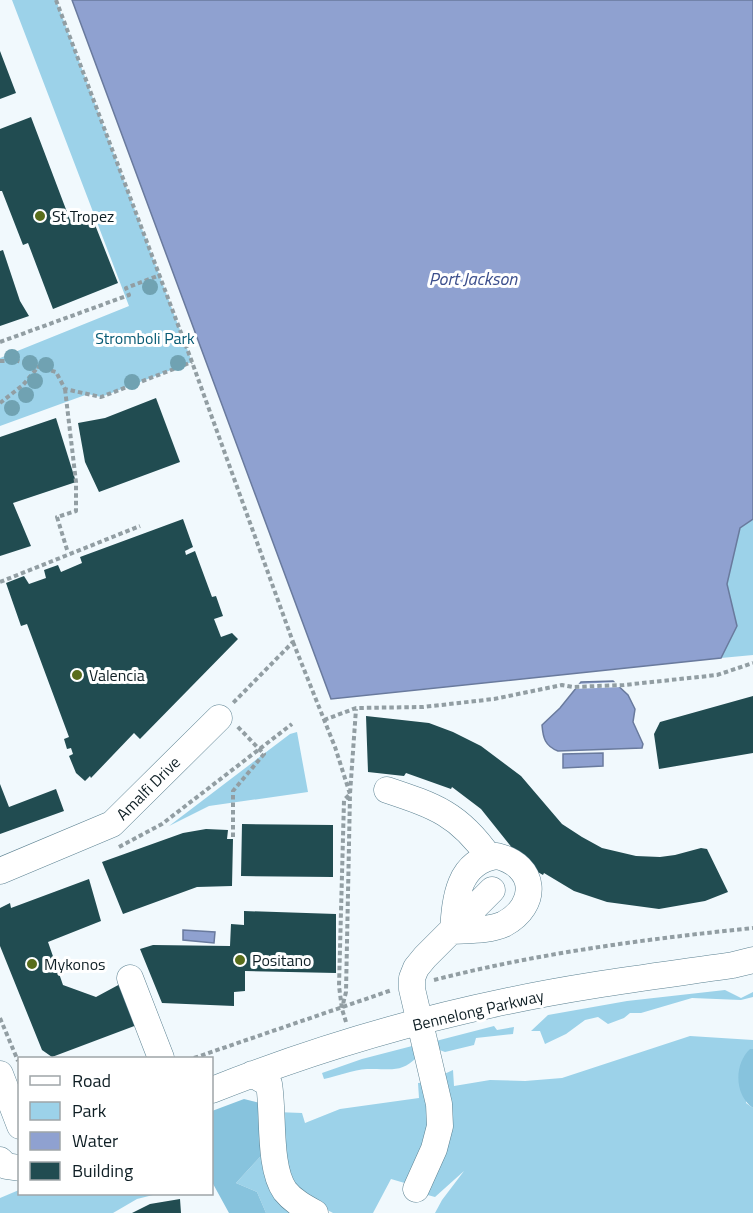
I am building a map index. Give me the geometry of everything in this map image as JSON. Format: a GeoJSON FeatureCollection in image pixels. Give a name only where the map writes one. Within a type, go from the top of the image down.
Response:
{"type":"FeatureCollection","features":[{"type":"Feature","properties":{"kind":"street","name":"Amalfi Drive"},"geometry":{"type":"LineString","coordinates":[[0,871],[112,824],[230,724]]}},
{"type":"Feature","properties":{"kind":"street"},"geometry":{"type":"LineString","coordinates":[[387,790],[428,803],[452,816],[474,837],[489,857]]}},
{"type":"Feature","properties":{"kind":"street"},"geometry":{"type":"LineString","coordinates":[[497,856],[507,859],[523,871],[529,881],[529,892],[525,905],[506,923],[494,928],[453,932],[454,902],[464,878],[479,861],[497,856]]}},
{"type":"Feature","properties":{"kind":"street"},"geometry":{"type":"LineString","coordinates":[[416,1189],[434,1149],[440,1126],[439,1104],[416,1004],[416,968],[492,890]]}},
{"type":"Feature","properties":{"kind":"street","name":"Bennelong Parkway"},"geometry":{"type":"LineString","coordinates":[[213,1074],[303,1043],[347,1024],[416,1004],[566,973],[732,951],[753,952]]}},
{"type":"Feature","properties":{"kind":"street","name":"Bennelong Parkway"},"geometry":{"type":"LineString","coordinates":[[213,1090],[252,1074],[352,1041],[416,1004],[508,1001],[753,960]]}},
{"type":"Feature","properties":{"kind":"street"},"geometry":{"type":"LineString","coordinates":[[130,978],[160,1057]]}},
{"type":"Feature","properties":{"kind":"street"},"geometry":{"type":"LineString","coordinates":[[0,1074],[18,1123]]}},
{"type":"Feature","properties":{"kind":"street"},"geometry":{"type":"LineString","coordinates":[[252,1074],[268,1083],[275,1159],[280,1181],[294,1200],[315,1213]]}},
{"type":"Feature","properties":{"kind":"street"},"geometry":{"type":"LineString","coordinates":[[4,1158],[9,1131],[18,1129]]}},
{"type":"Feature","properties":{"kind":"path"},"geometry":{"type":"LineString","coordinates":[[57,0],[350,794]]}},
{"type":"Feature","properties":{"kind":"path"},"geometry":{"type":"LineString","coordinates":[[0,342],[129,295],[126,288],[160,275]]}},
{"type":"Feature","properties":{"kind":"path"},"geometry":{"type":"LineString","coordinates":[[0,361],[18,361],[56,372],[64,389],[76,482],[76,511],[57,517],[68,553]]}},
{"type":"Feature","properties":{"kind":"path"},"geometry":{"type":"LineString","coordinates":[[64,389],[101,397],[192,362]]}},
{"type":"Feature","properties":{"kind":"path"},"geometry":{"type":"LineString","coordinates":[[0,403],[22,385],[38,367]]}},
{"type":"Feature","properties":{"kind":"path"},"geometry":{"type":"LineString","coordinates":[[0,582],[140,526]]}},
{"type":"Feature","properties":{"kind":"path"},"geometry":{"type":"LineString","coordinates":[[233,837],[232,794],[264,754],[230,724],[293,642]]}},
{"type":"Feature","properties":{"kind":"path"},"geometry":{"type":"LineString","coordinates":[[324,720],[356,708],[423,707],[494,699],[562,685],[573,687],[624,685],[717,675],[753,663]]}},
{"type":"Feature","properties":{"kind":"path"},"geometry":{"type":"LineString","coordinates":[[342,1009],[346,992],[350,794],[356,708]]}},
{"type":"Feature","properties":{"kind":"path"},"geometry":{"type":"LineString","coordinates":[[200,1057],[342,1009],[399,987],[416,1004],[470,970],[545,955],[651,939],[753,928]]}},
{"type":"Feature","properties":{"kind":"path"},"geometry":{"type":"LineString","coordinates":[[0,1018],[18,1059]]}},
{"type":"Feature","properties":{"kind":"green space","name":"Stromboli Park"},"geometry":{"type":"Polygon","coordinates":[[[12,0],[56,0],[192,362],[101,397],[88,394],[0,426],[0,358],[129,306],[12,0]]]}},
{"type":"Feature","properties":{"kind":"green space"},"geometry":{"type":"Polygon","coordinates":[[[753,519],[753,655],[721,658],[737,626],[727,584],[740,528],[753,519]]]}},
{"type":"Feature","properties":{"kind":"green space"},"geometry":{"type":"Polygon","coordinates":[[[297,732],[308,792],[209,806],[169,826],[290,734],[297,732]]]}},
{"type":"Feature","properties":{"kind":"green space"},"geometry":{"type":"Polygon","coordinates":[[[725,990],[741,998],[753,992],[753,997],[741,1000],[692,998],[641,1013],[630,1013],[608,1024],[598,1017],[585,1020],[566,1034],[545,1044],[540,1031],[531,1031],[548,1015],[627,1001],[725,990]]]}},
{"type":"Feature","properties":{"kind":"green space"},"geometry":{"type":"Polygon","coordinates":[[[494,1026],[497,1030],[514,1027],[513,1034],[476,1038],[474,1045],[445,1052],[434,1048],[432,1042],[494,1026]]]}},
{"type":"Feature","properties":{"kind":"green space"},"geometry":{"type":"Polygon","coordinates":[[[690,1036],[753,1040],[753,1049],[750,1049],[746,1103],[753,1108],[753,1213],[435,1213],[464,1171],[435,1197],[424,1194],[440,1076],[453,1070],[454,1086],[490,1080],[525,1081],[562,1078],[690,1036]]]}},
{"type":"Feature","properties":{"kind":"green space"},"geometry":{"type":"Polygon","coordinates":[[[416,1045],[417,1057],[400,1068],[367,1069],[324,1079],[322,1073],[362,1059],[416,1045]]]}},
{"type":"Feature","properties":{"kind":"green space"},"geometry":{"type":"Polygon","coordinates":[[[428,1082],[435,1124],[408,1184],[391,1179],[373,1213],[333,1213],[305,1198],[286,1181],[276,1112],[302,1113],[305,1123],[340,1109],[419,1098],[418,1083],[428,1082]]]}},
{"type":"Feature","properties":{"kind":"green space"},"geometry":{"type":"Polygon","coordinates":[[[270,1146],[291,1213],[266,1213],[257,1192],[236,1183],[270,1146]]]}},
{"type":"Feature","properties":{"kind":"green space"},"geometry":{"type":"Polygon","coordinates":[[[18,1190],[18,1195],[153,1195],[137,1199],[113,1213],[0,1213],[0,1198],[18,1190]]]}},
{"type":"Feature","properties":{"kind":"shaded area"},"geometry":{"type":"Polygon","coordinates":[[[750,1049],[753,1049],[753,1108],[742,1095],[738,1079],[741,1063],[750,1049]]]}},
{"type":"Feature","properties":{"kind":"shaded area"},"geometry":{"type":"Polygon","coordinates":[[[244,1099],[264,1104],[270,1146],[236,1183],[257,1192],[266,1213],[229,1213],[213,1184],[213,1111],[244,1099]]]}},
{"type":"Feature","properties":{"kind":"water","name":"Port Jackson"},"geometry":{"type":"Polygon","coordinates":[[[72,0],[753,0],[753,519],[740,528],[727,584],[737,626],[721,658],[331,699],[72,0]]]}},
{"type":"Feature","properties":{"kind":"water"},"geometry":{"type":"Polygon","coordinates":[[[613,681],[628,695],[635,709],[633,722],[643,744],[642,748],[558,751],[547,744],[542,725],[560,708],[581,682],[613,681]]]}},
{"type":"Feature","properties":{"kind":"water"},"geometry":{"type":"Polygon","coordinates":[[[603,753],[603,766],[563,768],[563,754],[603,753]]]}},
{"type":"Feature","properties":{"kind":"water"},"geometry":{"type":"Polygon","coordinates":[[[183,930],[215,932],[214,943],[183,940],[183,930]]]}},
{"type":"Feature","properties":{"kind":"pier"},"geometry":{"type":"Polygon","coordinates":[[[619,682],[623,687],[573,689],[576,684],[619,682]]]}},
{"type":"Feature","properties":{"kind":"building"},"geometry":{"type":"Polygon","coordinates":[[[0,51],[16,93],[0,99],[0,51]]]}},
{"type":"Feature","properties":{"kind":"building","name":"St Tropez"},"geometry":{"type":"Polygon","coordinates":[[[31,117],[70,220],[90,212],[118,283],[53,309],[28,243],[23,245],[2,191],[0,191],[0,129],[31,117]]]}},
{"type":"Feature","properties":{"kind":"building"},"geometry":{"type":"Polygon","coordinates":[[[3,250],[20,301],[29,316],[0,326],[0,251],[3,250]]]}},
{"type":"Feature","properties":{"kind":"building"},"geometry":{"type":"Polygon","coordinates":[[[156,398],[180,462],[99,492],[85,462],[78,423],[105,418],[156,398]]]}},
{"type":"Feature","properties":{"kind":"building"},"geometry":{"type":"Polygon","coordinates":[[[56,418],[76,482],[13,503],[31,546],[0,556],[0,437],[56,418]]]}},
{"type":"Feature","properties":{"kind":"building"},"geometry":{"type":"Polygon","coordinates":[[[183,519],[193,547],[185,551],[186,555],[195,551],[212,597],[216,596],[223,616],[214,619],[221,637],[232,633],[238,639],[140,739],[134,733],[91,778],[90,776],[85,781],[76,773],[69,756],[73,754],[71,748],[67,749],[64,739],[69,737],[27,624],[21,626],[6,583],[24,576],[29,584],[46,578],[44,570],[58,565],[61,572],[82,563],[80,557],[183,519]]]}},
{"type":"Feature","properties":{"kind":"building"},"geometry":{"type":"Polygon","coordinates":[[[753,696],[753,753],[659,769],[654,734],[660,722],[753,696]]]}},
{"type":"Feature","properties":{"kind":"building"},"geometry":{"type":"Polygon","coordinates":[[[366,716],[429,723],[481,746],[521,776],[562,824],[602,848],[636,856],[660,857],[701,848],[707,849],[728,892],[705,901],[659,909],[607,902],[574,891],[544,873],[543,875],[536,871],[517,854],[481,809],[452,787],[451,789],[406,773],[404,776],[368,772],[366,716]]]}},
{"type":"Feature","properties":{"kind":"building"},"geometry":{"type":"Polygon","coordinates":[[[0,784],[9,807],[56,789],[64,811],[0,834],[0,784]]]}},
{"type":"Feature","properties":{"kind":"building"},"geometry":{"type":"Polygon","coordinates":[[[242,824],[333,825],[333,877],[241,876],[242,824]]]}},
{"type":"Feature","properties":{"kind":"building"},"geometry":{"type":"Polygon","coordinates":[[[206,829],[228,830],[227,839],[233,839],[232,886],[197,887],[123,914],[102,862],[183,833],[206,829]]]}},
{"type":"Feature","properties":{"kind":"building","name":"Mykonos"},"geometry":{"type":"Polygon","coordinates":[[[89,879],[101,921],[48,942],[63,985],[96,997],[122,983],[137,1025],[52,1057],[42,1050],[0,946],[0,908],[10,903],[11,908],[89,879]]]}},
{"type":"Feature","properties":{"kind":"building","name":"Positano"},"geometry":{"type":"Polygon","coordinates":[[[244,911],[336,914],[336,973],[245,971],[245,991],[234,992],[234,1006],[162,1003],[140,949],[153,945],[230,946],[231,924],[244,925],[244,911]]]}},
{"type":"Feature","properties":{"kind":"building"},"geometry":{"type":"Polygon","coordinates":[[[180,1199],[181,1213],[132,1213],[150,1204],[180,1199]]]}},
{"type":"Feature","properties":{"kind":"place","name":"St Tropez"},"geometry":{"type":"Point","coordinates":[40,216]}},
{"type":"Feature","properties":{"kind":"place","name":"Valencia"},"geometry":{"type":"Point","coordinates":[77,675]}},
{"type":"Feature","properties":{"kind":"place","name":"Positano"},"geometry":{"type":"Point","coordinates":[240,960]}},
{"type":"Feature","properties":{"kind":"place","name":"Mykonos"},"geometry":{"type":"Point","coordinates":[32,964]}}]}
